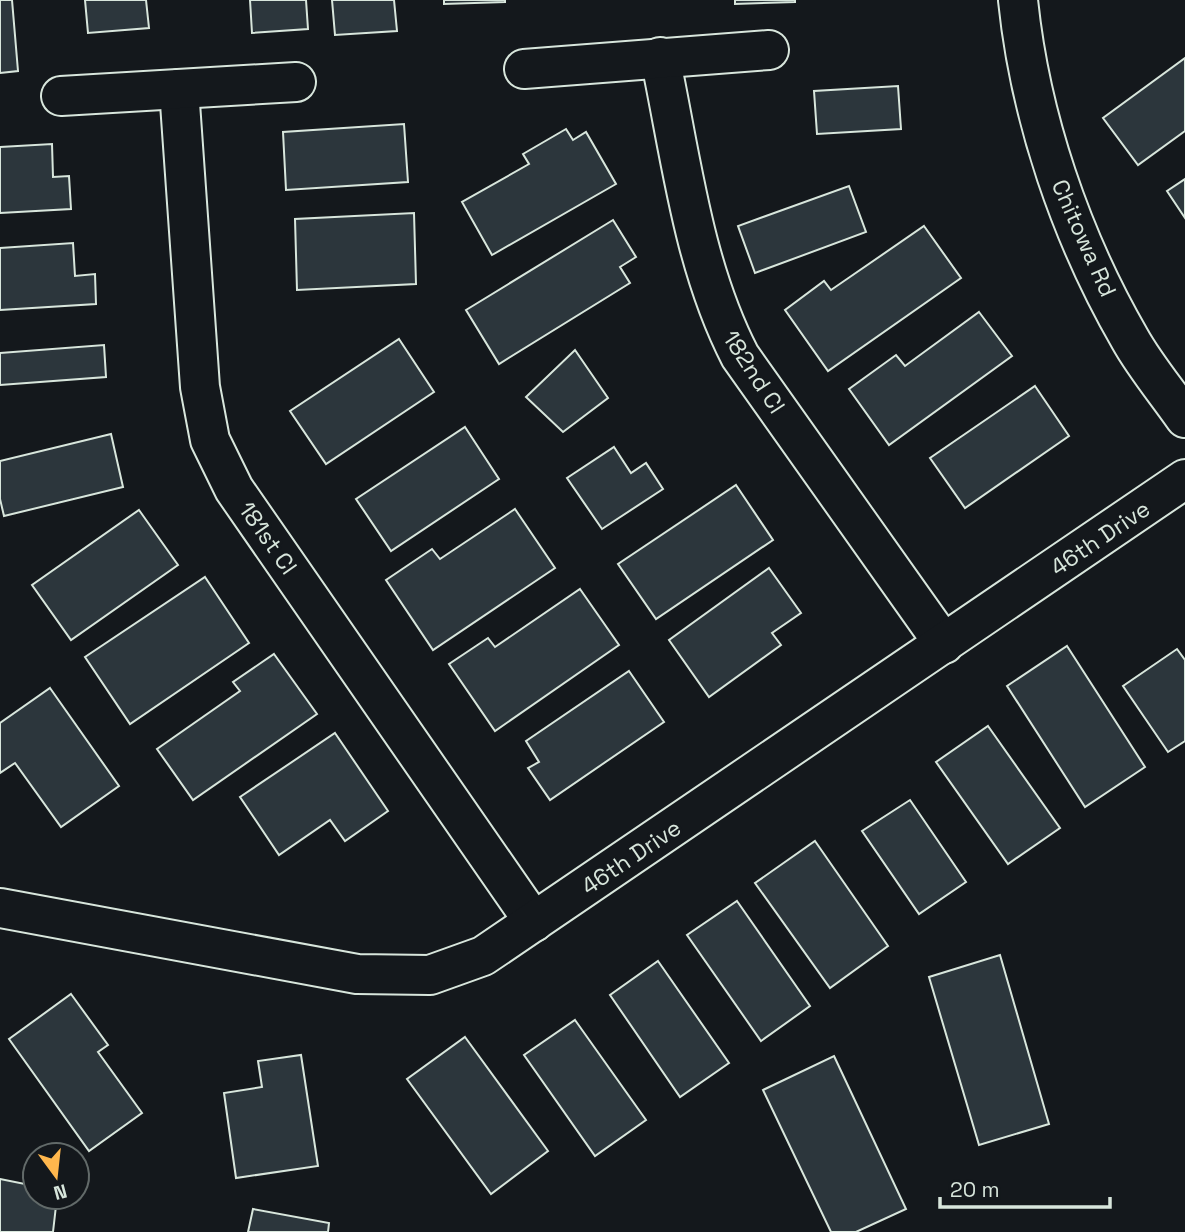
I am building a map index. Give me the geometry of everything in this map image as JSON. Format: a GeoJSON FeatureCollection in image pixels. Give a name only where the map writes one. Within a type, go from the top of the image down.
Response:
{"type":"FeatureCollection","features":[{"type":"Feature","properties":{"kind":"street","name":"Chitowa Rd"},"geometry":{"type":"LineString","coordinates":[[1018,0],[1024,54],[1062,197],[1130,339],[1185,418]]}},
{"type":"Feature","properties":{"kind":"street"},"geometry":{"type":"LineString","coordinates":[[524,69],[769,50]]}},
{"type":"Feature","properties":{"kind":"street","name":"182nd Cl"},"geometry":{"type":"LineString","coordinates":[[660,57],[708,280],[721,319],[740,356],[944,644]]}},
{"type":"Feature","properties":{"kind":"street"},"geometry":{"type":"LineString","coordinates":[[61,96],[296,82]]}},
{"type":"Feature","properties":{"kind":"street","name":"181st Cl"},"geometry":{"type":"LineString","coordinates":[[179,89],[200,387],[210,440],[234,489],[534,922]]}},
{"type":"Feature","properties":{"kind":"street","name":"46th Drive"},"geometry":{"type":"LineString","coordinates":[[0,908],[356,974],[430,975],[483,956],[1185,479]]}},
{"type":"Feature","properties":{"kind":"building"},"geometry":{"type":"Polygon","coordinates":[[[0,0],[12,0],[18,71],[0,73],[0,0]]]}},
{"type":"Feature","properties":{"kind":"building"},"geometry":{"type":"Polygon","coordinates":[[[85,0],[146,0],[149,28],[88,33],[85,0]]]}},
{"type":"Feature","properties":{"kind":"building"},"geometry":{"type":"Polygon","coordinates":[[[250,0],[306,0],[308,29],[252,33],[250,0]]]}},
{"type":"Feature","properties":{"kind":"building"},"geometry":{"type":"Polygon","coordinates":[[[332,0],[394,0],[397,31],[335,35],[332,0]]]}},
{"type":"Feature","properties":{"kind":"building"},"geometry":{"type":"Polygon","coordinates":[[[444,0],[505,0],[505,2],[444,4],[444,0]]]}},
{"type":"Feature","properties":{"kind":"building"},"geometry":{"type":"Polygon","coordinates":[[[735,0],[795,0],[795,2],[735,4],[735,0]]]}},
{"type":"Feature","properties":{"kind":"building"},"geometry":{"type":"Polygon","coordinates":[[[1185,58],[1185,131],[1138,165],[1103,118],[1185,58]]]}},
{"type":"Feature","properties":{"kind":"building"},"geometry":{"type":"Polygon","coordinates":[[[898,86],[901,129],[817,134],[814,91],[898,86]]]}},
{"type":"Feature","properties":{"kind":"building"},"geometry":{"type":"Polygon","coordinates":[[[404,124],[408,182],[286,190],[283,132],[404,124]]]}},
{"type":"Feature","properties":{"kind":"building"},"geometry":{"type":"Polygon","coordinates":[[[566,129],[573,140],[586,132],[616,184],[492,255],[462,202],[529,164],[523,154],[566,129]]]}},
{"type":"Feature","properties":{"kind":"building"},"geometry":{"type":"Polygon","coordinates":[[[52,144],[53,177],[69,176],[71,209],[0,213],[0,147],[52,144]]]}},
{"type":"Feature","properties":{"kind":"building"},"geometry":{"type":"Polygon","coordinates":[[[1185,179],[1185,218],[1167,191],[1185,179]]]}},
{"type":"Feature","properties":{"kind":"building"},"geometry":{"type":"Polygon","coordinates":[[[849,186],[866,232],[755,273],[738,226],[849,186]]]}},
{"type":"Feature","properties":{"kind":"building"},"geometry":{"type":"Polygon","coordinates":[[[414,213],[416,284],[297,290],[295,219],[414,213]]]}},
{"type":"Feature","properties":{"kind":"building"},"geometry":{"type":"Polygon","coordinates":[[[613,220],[636,257],[620,267],[630,283],[499,364],[466,310],[613,220]]]}},
{"type":"Feature","properties":{"kind":"building"},"geometry":{"type":"Polygon","coordinates":[[[924,226],[961,278],[828,371],[785,310],[824,281],[831,290],[924,226]]]}},
{"type":"Feature","properties":{"kind":"building"},"geometry":{"type":"Polygon","coordinates":[[[73,243],[75,276],[95,274],[96,304],[0,310],[0,248],[73,243]]]}},
{"type":"Feature","properties":{"kind":"building"},"geometry":{"type":"Polygon","coordinates":[[[979,312],[1012,356],[889,445],[849,389],[896,355],[905,366],[979,312]]]}},
{"type":"Feature","properties":{"kind":"building"},"geometry":{"type":"Polygon","coordinates":[[[399,339],[434,392],[326,464],[290,411],[399,339]]]}},
{"type":"Feature","properties":{"kind":"building"},"geometry":{"type":"Polygon","coordinates":[[[104,345],[106,377],[0,385],[0,353],[104,345]]]}},
{"type":"Feature","properties":{"kind":"building"},"geometry":{"type":"Polygon","coordinates":[[[575,350],[608,398],[563,432],[526,397],[575,350]]]}},
{"type":"Feature","properties":{"kind":"building"},"geometry":{"type":"Polygon","coordinates":[[[1035,386],[1069,436],[965,508],[930,458],[1035,386]]]}},
{"type":"Feature","properties":{"kind":"building"},"geometry":{"type":"Polygon","coordinates":[[[465,427],[499,479],[391,551],[356,499],[465,427]]]}},
{"type":"Feature","properties":{"kind":"building"},"geometry":{"type":"Polygon","coordinates":[[[111,434],[123,487],[4,516],[0,499],[0,461],[111,434]]]}},
{"type":"Feature","properties":{"kind":"building"},"geometry":{"type":"Polygon","coordinates":[[[614,447],[631,473],[646,463],[663,489],[602,529],[567,478],[614,447]]]}},
{"type":"Feature","properties":{"kind":"building"},"geometry":{"type":"Polygon","coordinates":[[[736,485],[773,540],[656,619],[618,564],[736,485]]]}},
{"type":"Feature","properties":{"kind":"building"},"geometry":{"type":"Polygon","coordinates":[[[515,509],[555,568],[433,650],[386,580],[432,549],[440,559],[515,509]]]}},
{"type":"Feature","properties":{"kind":"building"},"geometry":{"type":"Polygon","coordinates":[[[139,510],[178,565],[71,640],[32,585],[139,510]]]}},
{"type":"Feature","properties":{"kind":"building"},"geometry":{"type":"Polygon","coordinates":[[[769,568],[801,613],[772,633],[781,645],[709,697],[669,640],[769,568]]]}},
{"type":"Feature","properties":{"kind":"building"},"geometry":{"type":"Polygon","coordinates":[[[205,577],[249,643],[130,724],[85,657],[205,577]]]}},
{"type":"Feature","properties":{"kind":"building"},"geometry":{"type":"Polygon","coordinates":[[[580,589],[619,645],[495,731],[449,664],[488,638],[495,647],[580,589]]]}},
{"type":"Feature","properties":{"kind":"building"},"geometry":{"type":"Polygon","coordinates":[[[1067,646],[1145,767],[1085,807],[1007,686],[1067,646]]]}},
{"type":"Feature","properties":{"kind":"building"},"geometry":{"type":"Polygon","coordinates":[[[1177,649],[1185,660],[1185,741],[1168,752],[1123,686],[1177,649]]]}},
{"type":"Feature","properties":{"kind":"building"},"geometry":{"type":"Polygon","coordinates":[[[274,654],[317,714],[193,800],[157,749],[240,691],[233,682],[274,654]]]}},
{"type":"Feature","properties":{"kind":"building"},"geometry":{"type":"Polygon","coordinates":[[[629,671],[664,722],[550,800],[528,768],[539,762],[526,741],[629,671]]]}},
{"type":"Feature","properties":{"kind":"building"},"geometry":{"type":"Polygon","coordinates":[[[50,688],[119,786],[61,827],[15,763],[0,773],[0,723],[50,688]]]}},
{"type":"Feature","properties":{"kind":"building"},"geometry":{"type":"Polygon","coordinates":[[[988,726],[1060,828],[1008,864],[936,762],[988,726]]]}},
{"type":"Feature","properties":{"kind":"building"},"geometry":{"type":"Polygon","coordinates":[[[335,733],[388,811],[345,841],[330,820],[279,855],[240,797],[335,733]]]}},
{"type":"Feature","properties":{"kind":"building"},"geometry":{"type":"Polygon","coordinates":[[[910,800],[966,882],[919,914],[862,831],[910,800]]]}},
{"type":"Feature","properties":{"kind":"building"},"geometry":{"type":"Polygon","coordinates":[[[815,841],[888,946],[830,988],[755,883],[815,841]]]}},
{"type":"Feature","properties":{"kind":"building"},"geometry":{"type":"Polygon","coordinates":[[[737,901],[810,1006],[761,1041],[687,935],[737,901]]]}},
{"type":"Feature","properties":{"kind":"building"},"geometry":{"type":"Polygon","coordinates":[[[1000,955],[1049,1124],[979,1145],[929,977],[1000,955]]]}},
{"type":"Feature","properties":{"kind":"building"},"geometry":{"type":"Polygon","coordinates":[[[658,961],[729,1063],[680,1097],[610,995],[658,961]]]}},
{"type":"Feature","properties":{"kind":"building"},"geometry":{"type":"Polygon","coordinates":[[[71,994],[108,1045],[98,1052],[142,1113],[91,1150],[91,1141],[82,1141],[9,1039],[71,994]]]}},
{"type":"Feature","properties":{"kind":"building"},"geometry":{"type":"Polygon","coordinates":[[[575,1020],[646,1120],[595,1156],[524,1055],[575,1020]]]}},
{"type":"Feature","properties":{"kind":"building"},"geometry":{"type":"Polygon","coordinates":[[[465,1037],[548,1151],[491,1194],[407,1079],[465,1037]]]}},
{"type":"Feature","properties":{"kind":"building"},"geometry":{"type":"Polygon","coordinates":[[[301,1055],[318,1166],[236,1178],[224,1093],[262,1087],[258,1061],[301,1055]]]}},
{"type":"Feature","properties":{"kind":"building"},"geometry":{"type":"Polygon","coordinates":[[[834,1056],[906,1209],[856,1232],[831,1232],[763,1090],[834,1056]]]}},
{"type":"Feature","properties":{"kind":"building"},"geometry":{"type":"Polygon","coordinates":[[[0,1179],[21,1183],[21,1211],[55,1211],[53,1232],[0,1232],[0,1179]]]}},
{"type":"Feature","properties":{"kind":"building"},"geometry":{"type":"Polygon","coordinates":[[[253,1209],[329,1223],[328,1232],[248,1232],[253,1209]]]}}]}
